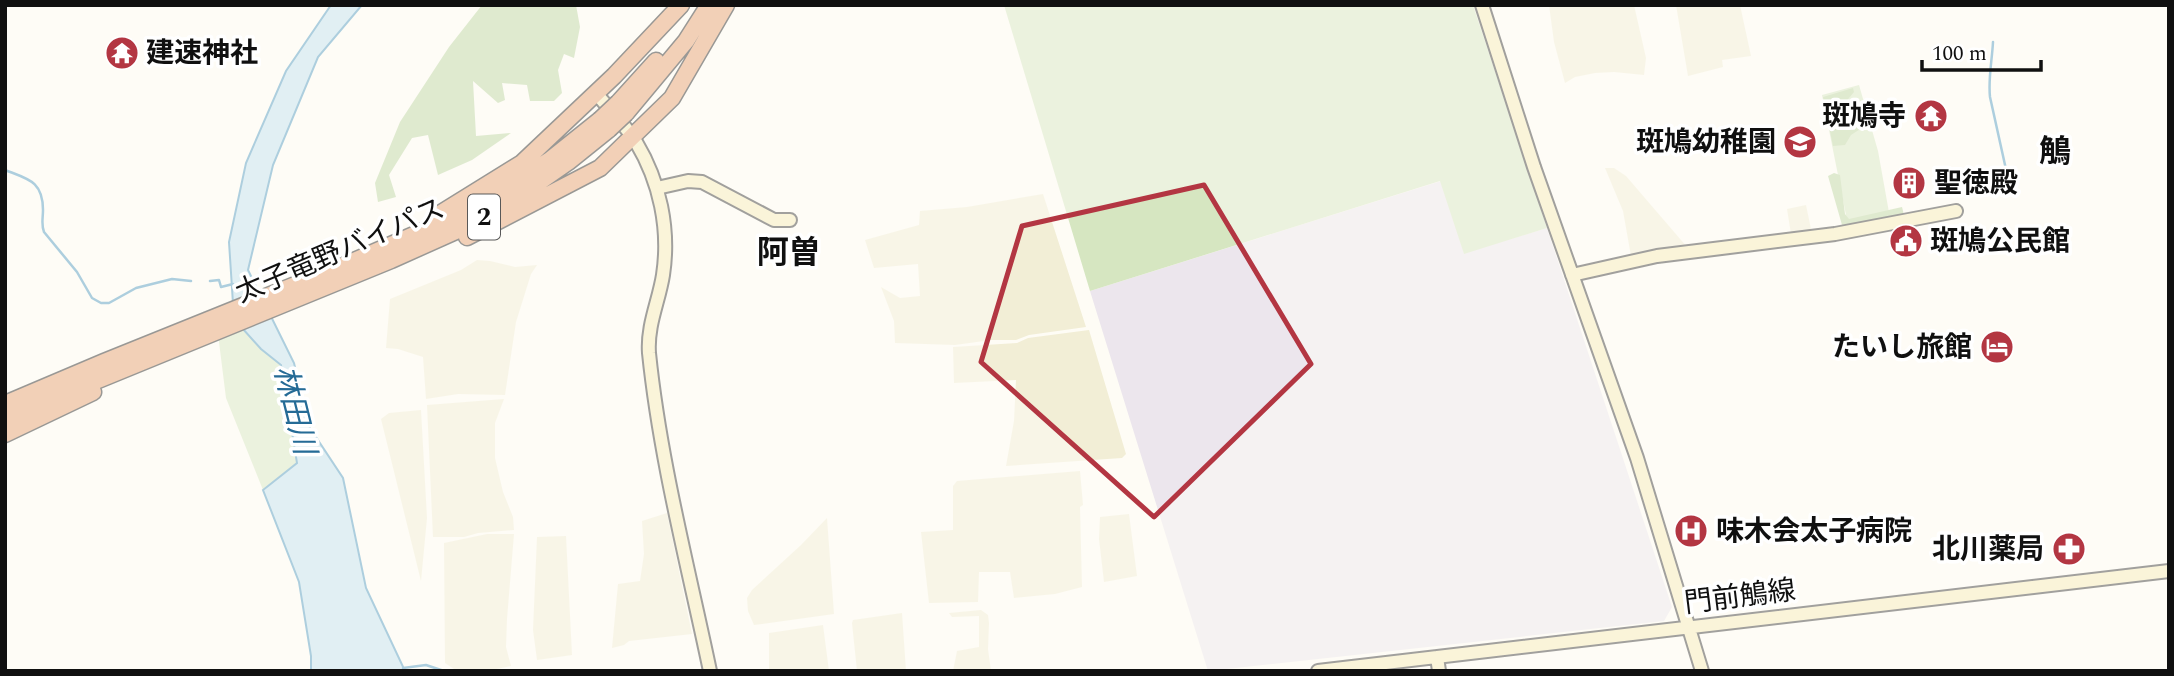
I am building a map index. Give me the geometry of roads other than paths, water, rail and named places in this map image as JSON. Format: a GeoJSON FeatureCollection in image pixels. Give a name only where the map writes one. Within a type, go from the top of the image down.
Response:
{"type":"FeatureCollection","features":[{"type":"Feature","properties":{"kind":"highway"},"geometry":{"type":"LineString","coordinates":[[345,272],[522,163],[596,93],[681,5]]}},
{"type":"Feature","properties":{"kind":"highway","name":"太子竜野バイパス"},"geometry":{"type":"LineString","coordinates":[[622,108],[683,28],[697,5]]}},
{"type":"Feature","properties":{"kind":"highway","name":"太子竜野バイパス"},"geometry":{"type":"LineString","coordinates":[[345,272],[391,260],[467,226],[512,201],[568,162],[686,41],[709,5]]}},
{"type":"Feature","properties":{"kind":"highway"},"geometry":{"type":"LineString","coordinates":[[391,260],[442,248],[493,225],[600,167],[672,98],[726,5]]}},
{"type":"Feature","properties":{"kind":"highway","name":"太子竜野バイパス"},"geometry":{"type":"LineString","coordinates":[[5,418],[104,362],[207,328],[345,272],[478,207],[604,124]]}},
{"type":"Feature","properties":{"kind":"highway","name":"太子竜野バイパス"},"geometry":{"type":"LineString","coordinates":[[5,404],[40,398],[182,345],[207,328]]}},
{"type":"Feature","properties":{"kind":"highway"},"geometry":{"type":"LineString","coordinates":[[5,396],[40,398]]}},
{"type":"Feature","properties":{"kind":"highway"},"geometry":{"type":"LineString","coordinates":[[5,434],[40,398]]}},
{"type":"Feature","properties":{"kind":"street"},"geometry":{"type":"LineString","coordinates":[[1482,5],[1572,275],[1637,458],[1702,671]]}},
{"type":"Feature","properties":{"kind":"street"},"geometry":{"type":"LineString","coordinates":[[596,93],[633,138],[657,188],[664,221],[663,277],[649,333],[649,353],[665,456],[710,671]]}},
{"type":"Feature","properties":{"kind":"street"},"geometry":{"type":"LineString","coordinates":[[657,188],[688,181],[702,182],[774,219],[790,220]]}},
{"type":"Feature","properties":{"kind":"street"},"geometry":{"type":"LineString","coordinates":[[1572,275],[1657,256],[1835,234],[1955,211]]}},
{"type":"Feature","properties":{"kind":"street","name":"門前鵤線"},"geometry":{"type":"LineString","coordinates":[[1318,671],[2169,571]]}},
{"type":"Feature","properties":{"kind":"street"},"geometry":{"type":"LineString","coordinates":[[1437,657],[1439,671]]}},
{"type":"Feature","properties":{"kind":"water","name":"林田川"},"geometry":{"type":"Polygon","coordinates":[[[331,5],[362,5],[318,57],[273,165],[248,270],[294,363],[310,428],[343,478],[366,588],[405,671],[311,671],[299,582],[263,490],[297,463],[281,365],[261,349],[234,319],[229,242],[246,163],[286,71],[331,5]]]}},
{"type":"Feature","properties":{"kind":"waterway"},"geometry":{"type":"LineString","coordinates":[[1993,42],[1990,97],[2011,192]]}},
{"type":"Feature","properties":{"kind":"waterway"},"geometry":{"type":"LineString","coordinates":[[5,170],[33,182],[37,187],[42,200],[44,232],[77,272],[92,298],[101,303],[109,303],[136,288],[172,279],[191,281]]}},
{"type":"Feature","properties":{"kind":"waterway"},"geometry":{"type":"LineString","coordinates":[[210,281],[219,280],[221,287],[233,284]]}},
{"type":"Feature","properties":{"kind":"waterway"},"geometry":{"type":"LineString","coordinates":[[403,668],[426,665],[444,671]]}},
{"type":"Feature","properties":{"kind":"place","name":"建速神社"},"geometry":{"type":"Point","coordinates":[122,53]}},
{"type":"Feature","properties":{"kind":"place","name":"斑鳩寺"},"geometry":{"type":"Point","coordinates":[1931,116]}},
{"type":"Feature","properties":{"kind":"place","name":"斑鳩幼稚園"},"geometry":{"type":"Point","coordinates":[1800,142]}},
{"type":"Feature","properties":{"kind":"place","name":"聖徳殿"},"geometry":{"type":"Point","coordinates":[1909,183]}},
{"type":"Feature","properties":{"kind":"place","name":"斑鳩公民館"},"geometry":{"type":"Point","coordinates":[1906,241]}},
{"type":"Feature","properties":{"kind":"place","name":"たいし旅館"},"geometry":{"type":"Point","coordinates":[1997,347]}},
{"type":"Feature","properties":{"kind":"place","name":"味木会太子病院"},"geometry":{"type":"Point","coordinates":[1691,531]}},
{"type":"Feature","properties":{"kind":"place","name":"北川薬局"},"geometry":{"type":"Point","coordinates":[2069,549]}},
{"type":"Feature","properties":{"kind":"district","name":"鵤"},"geometry":{"type":"Point","coordinates":[2055,152]}},
{"type":"Feature","properties":{"kind":"district","name":"阿曽"},"geometry":{"type":"Point","coordinates":[789,253]}}]}
